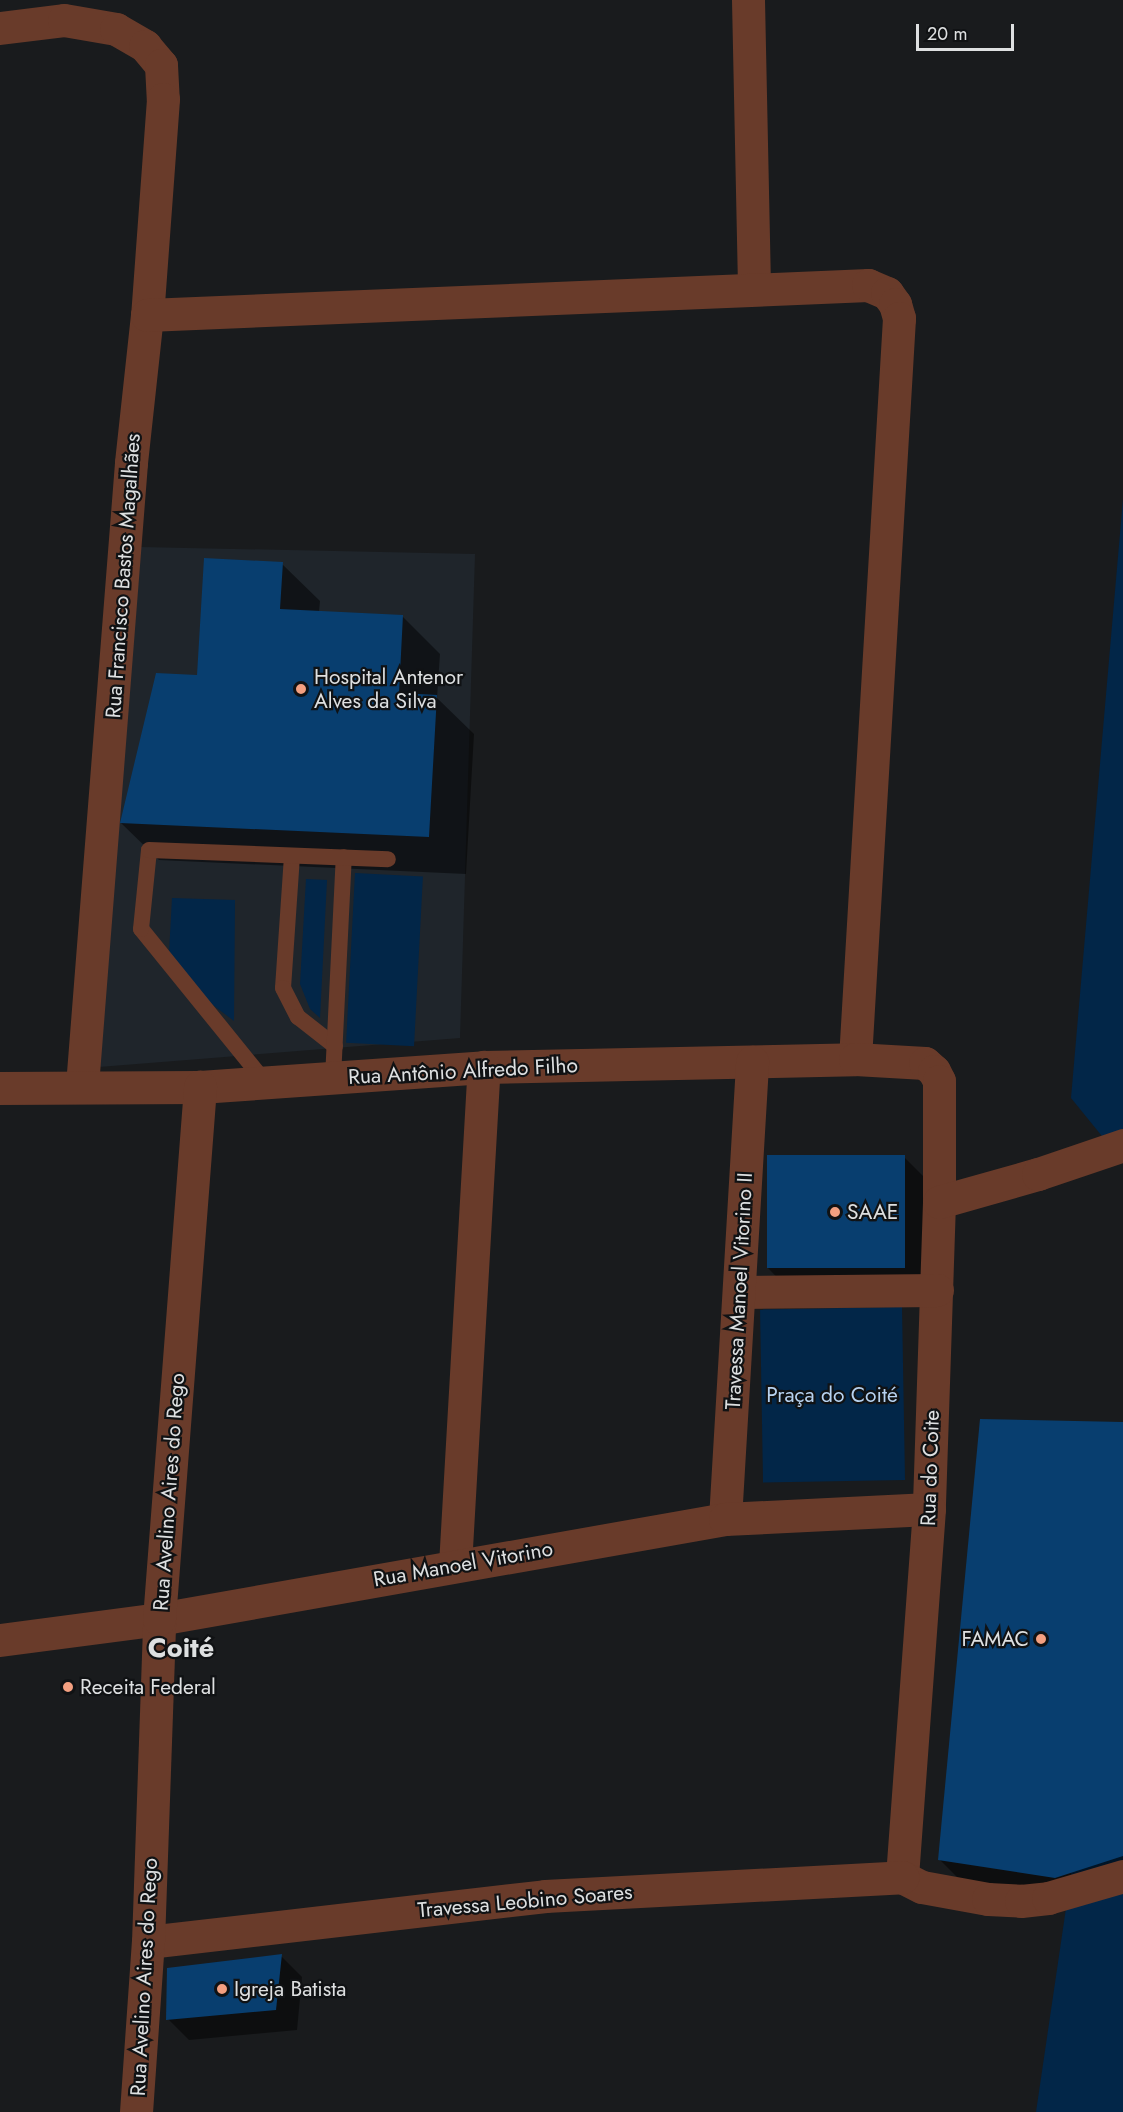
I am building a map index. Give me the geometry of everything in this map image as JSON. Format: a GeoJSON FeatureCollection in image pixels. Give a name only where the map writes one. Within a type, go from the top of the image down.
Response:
{"type":"FeatureCollection","features":[{"type":"Feature","properties":{"kind":"street"},"geometry":{"type":"LineString","coordinates":[[748,0],[754,289]]}},
{"type":"Feature","properties":{"kind":"street","name":"Rua Francisco Bastos Magalhães"},"geometry":{"type":"LineString","coordinates":[[0,28],[64,20],[116,29],[145,46],[161,65],[163,99],[147,315],[131,464],[82,1086]]}},
{"type":"Feature","properties":{"kind":"street"},"geometry":{"type":"LineString","coordinates":[[147,315],[868,285],[887,293],[899,318],[855,1059]]}},
{"type":"Feature","properties":{"kind":"street","name":"Rua Antônio Alfredo Filho"},"geometry":{"type":"LineString","coordinates":[[0,1088],[82,1086],[200,1088],[484,1067],[855,1059],[925,1063]]}},
{"type":"Feature","properties":{"kind":"street","name":"Travessa Manoel Vitorino II"},"geometry":{"type":"LineString","coordinates":[[725,1519],[752,1062]]}},
{"type":"Feature","properties":{"kind":"street","name":"Rua do Coite"},"geometry":{"type":"LineString","coordinates":[[902,1877],[929,1509],[937,1290],[939,1081],[934,1071],[925,1063]]}},
{"type":"Feature","properties":{"kind":"street"},"geometry":{"type":"LineString","coordinates":[[455,1565],[484,1067]]}},
{"type":"Feature","properties":{"kind":"street","name":"Rua Avelino Aires do Rego"},"geometry":{"type":"LineString","coordinates":[[136,2112],[148,1942],[159,1619],[200,1088]]}},
{"type":"Feature","properties":{"kind":"street"},"geometry":{"type":"LineString","coordinates":[[939,1202],[1038,1174],[1123,1145]]}},
{"type":"Feature","properties":{"kind":"street"},"geometry":{"type":"LineString","coordinates":[[739,1292],[937,1290]]}},
{"type":"Feature","properties":{"kind":"street","name":"Rua Manoel Vitorino"},"geometry":{"type":"LineString","coordinates":[[0,1640],[159,1619],[725,1519],[929,1509]]}},
{"type":"Feature","properties":{"kind":"street"},"geometry":{"type":"LineString","coordinates":[[902,1877],[922,1887],[988,1899],[1021,1901],[1048,1898],[1123,1876]]}},
{"type":"Feature","properties":{"kind":"street","name":"Travessa Leobino Soares"},"geometry":{"type":"LineString","coordinates":[[148,1942],[545,1896],[902,1877]]}},
{"type":"Feature","properties":{"kind":"lane"},"geometry":{"type":"LineString","coordinates":[[265,1083],[141,928],[149,850],[388,859]]}},
{"type":"Feature","properties":{"kind":"lane"},"geometry":{"type":"LineString","coordinates":[[292,856],[284,988],[298,1017],[335,1046]]}},
{"type":"Feature","properties":{"kind":"lane"},"geometry":{"type":"LineString","coordinates":[[333,1078],[344,857]]}},
{"type":"Feature","properties":{"kind":"shaded area","name":"Hospital Antenor Alves da Silva"},"geometry":{"type":"Polygon","coordinates":[[[141,547],[475,554],[460,1038],[99,1067],[141,547]]]}},
{"type":"Feature","properties":{"kind":"green space"},"geometry":{"type":"Polygon","coordinates":[[[1123,499],[1123,1162],[1071,1098],[1123,499]]]}},
{"type":"Feature","properties":{"kind":"green space"},"geometry":{"type":"Polygon","coordinates":[[[355,873],[423,877],[414,1046],[346,1043],[355,873]]]}},
{"type":"Feature","properties":{"kind":"green space"},"geometry":{"type":"Polygon","coordinates":[[[306,879],[327,880],[320,1018],[310,1009],[300,984],[306,879]]]}},
{"type":"Feature","properties":{"kind":"green space"},"geometry":{"type":"Polygon","coordinates":[[[172,898],[235,900],[234,1021],[168,971],[172,898]]]}},
{"type":"Feature","properties":{"kind":"green space","name":"Praça do Coité"},"geometry":{"type":"Polygon","coordinates":[[[902,1307],[905,1480],[763,1482],[760,1309],[902,1307]]]}},
{"type":"Feature","properties":{"kind":"green space"},"geometry":{"type":"Polygon","coordinates":[[[1123,1525],[1123,2112],[1036,2112],[1122,1528],[1123,1525]]]}},
{"type":"Feature","properties":{"kind":"building"},"geometry":{"type":"Polygon","coordinates":[[[204,558],[283,562],[280,609],[403,615],[399,693],[437,695],[429,837],[120,823],[156,673],[197,675],[204,558]]]}},
{"type":"Feature","properties":{"kind":"building","name":"SAAE"},"geometry":{"type":"Polygon","coordinates":[[[767,1155],[905,1155],[905,1268],[767,1268],[767,1155]]]}},
{"type":"Feature","properties":{"kind":"building","name":"FAMAC"},"geometry":{"type":"Polygon","coordinates":[[[980,1419],[1123,1422],[1123,1856],[1055,1878],[938,1860],[980,1419]]]}},
{"type":"Feature","properties":{"kind":"building","name":"Igreja Batista"},"geometry":{"type":"Polygon","coordinates":[[[282,1954],[276,2010],[166,2020],[167,1968],[282,1954]]]}},
{"type":"Feature","properties":{"kind":"place","name":"Hospital Antenor Alves da Silva"},"geometry":{"type":"Point","coordinates":[301,689]}},
{"type":"Feature","properties":{"kind":"place","name":"SAAE"},"geometry":{"type":"Point","coordinates":[835,1212]}},
{"type":"Feature","properties":{"kind":"place","name":"FAMAC"},"geometry":{"type":"Point","coordinates":[1041,1639]}},
{"type":"Feature","properties":{"kind":"place","name":"Receita Federal"},"geometry":{"type":"Point","coordinates":[68,1687]}},
{"type":"Feature","properties":{"kind":"place","name":"Igreja Batista"},"geometry":{"type":"Point","coordinates":[222,1989]}},
{"type":"Feature","properties":{"kind":"district","name":"Coité"},"geometry":{"type":"Point","coordinates":[181,1648]}}]}
